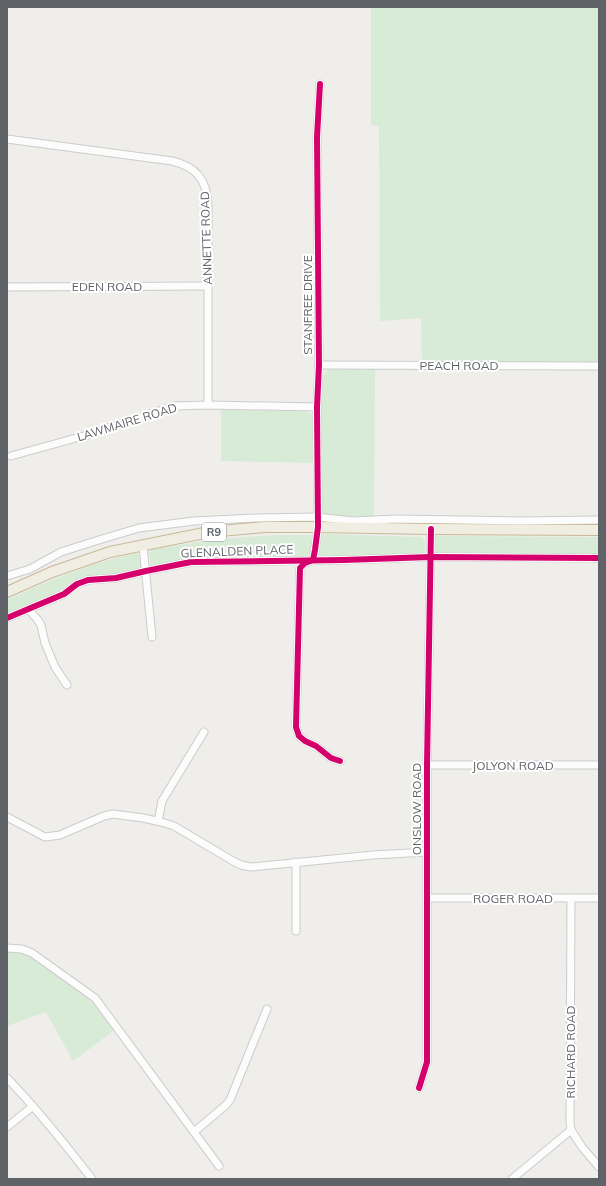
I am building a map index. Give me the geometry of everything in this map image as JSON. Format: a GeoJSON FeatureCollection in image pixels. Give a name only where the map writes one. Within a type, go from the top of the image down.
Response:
{"type":"FeatureCollection","features":[{"type":"Feature","properties":{"kind":"highway","name":"R9"},"geometry":{"type":"LineString","coordinates":[[7,592],[52,572],[110,552],[209,532],[317,522],[414,524],[430,529],[599,530]]}},
{"type":"Feature","properties":{"kind":"street","name":"STANFREE DRIVE"},"geometry":{"type":"LineString","coordinates":[[313,560],[317,522],[317,407],[319,365],[317,137],[320,84]]}},
{"type":"Feature","properties":{"kind":"street","name":"ANNETTE ROAD"},"geometry":{"type":"LineString","coordinates":[[7,139],[182,163],[192,168],[205,185],[208,196],[208,405]]}},
{"type":"Feature","properties":{"kind":"street","name":"EDEN ROAD"},"geometry":{"type":"LineString","coordinates":[[7,287],[208,286]]}},
{"type":"Feature","properties":{"kind":"street","name":"PEACH ROAD"},"geometry":{"type":"LineString","coordinates":[[319,365],[599,366]]}},
{"type":"Feature","properties":{"kind":"street","name":"LAWMAIRE ROAD"},"geometry":{"type":"LineString","coordinates":[[11,456],[93,433],[166,408],[208,405],[317,407]]}},
{"type":"Feature","properties":{"kind":"street"},"geometry":{"type":"LineString","coordinates":[[7,576],[30,569],[61,552],[139,528],[202,521],[257,518],[317,522]]}},
{"type":"Feature","properties":{"kind":"street"},"geometry":{"type":"LineString","coordinates":[[414,524],[599,520]]}},
{"type":"Feature","properties":{"kind":"street"},"geometry":{"type":"LineString","coordinates":[[512,530],[520,521]]}},
{"type":"Feature","properties":{"kind":"street","name":"ONSLOW ROAD"},"geometry":{"type":"LineString","coordinates":[[419,1088],[426,1062],[427,765],[430,529]]}},
{"type":"Feature","properties":{"kind":"street"},"geometry":{"type":"LineString","coordinates":[[143,546],[152,637]]}},
{"type":"Feature","properties":{"kind":"street","name":"GLENALDEN PLACE"},"geometry":{"type":"LineString","coordinates":[[7,618],[64,594],[77,584],[88,580],[116,578],[191,562],[430,557],[599,558]]}},
{"type":"Feature","properties":{"kind":"street"},"geometry":{"type":"LineString","coordinates":[[313,560],[305,563],[300,568],[296,728],[299,736],[305,741],[316,746],[331,758],[340,761]]}},
{"type":"Feature","properties":{"kind":"street"},"geometry":{"type":"LineString","coordinates":[[28,610],[38,618],[45,643],[55,667],[67,685]]}},
{"type":"Feature","properties":{"kind":"street"},"geometry":{"type":"LineString","coordinates":[[158,821],[162,801],[204,732]]}},
{"type":"Feature","properties":{"kind":"street","name":"JOLYON ROAD"},"geometry":{"type":"LineString","coordinates":[[427,765],[599,765]]}},
{"type":"Feature","properties":{"kind":"street"},"geometry":{"type":"LineString","coordinates":[[7,817],[45,837],[60,835],[104,816],[113,814],[158,821],[174,826],[241,865],[251,866],[373,855],[427,852]]}},
{"type":"Feature","properties":{"kind":"street"},"geometry":{"type":"LineString","coordinates":[[296,862],[296,931]]}},
{"type":"Feature","properties":{"kind":"street","name":"ROGER ROAD"},"geometry":{"type":"LineString","coordinates":[[427,898],[599,898]]}},
{"type":"Feature","properties":{"kind":"street","name":"RICHARD ROAD"},"geometry":{"type":"LineString","coordinates":[[571,898],[571,1130]]}},
{"type":"Feature","properties":{"kind":"street"},"geometry":{"type":"LineString","coordinates":[[7,948],[22,949],[32,953],[95,998],[219,1166]]}},
{"type":"Feature","properties":{"kind":"street"},"geometry":{"type":"LineString","coordinates":[[194,1132],[226,1106],[230,1100],[267,1009]]}},
{"type":"Feature","properties":{"kind":"street"},"geometry":{"type":"LineString","coordinates":[[7,1078],[66,1145],[92,1179]]}},
{"type":"Feature","properties":{"kind":"street"},"geometry":{"type":"LineString","coordinates":[[7,1126],[33,1106]]}},
{"type":"Feature","properties":{"kind":"street"},"geometry":{"type":"LineString","coordinates":[[512,1179],[571,1130],[582,1147],[599,1167]]}},
{"type":"Feature","properties":{"kind":"green space"},"geometry":{"type":"Polygon","coordinates":[[[371,7],[599,7],[599,363],[422,364],[421,318],[380,321],[379,126],[371,125],[371,7]]]}},
{"type":"Feature","properties":{"kind":"green space"},"geometry":{"type":"Polygon","coordinates":[[[375,369],[374,517],[323,515],[320,511],[321,382],[328,370],[375,369]]]}},
{"type":"Feature","properties":{"kind":"green space"},"geometry":{"type":"Polygon","coordinates":[[[221,410],[305,411],[311,414],[315,420],[314,463],[221,461],[221,410]]]}},
{"type":"Feature","properties":{"kind":"green space"},"geometry":{"type":"Polygon","coordinates":[[[323,534],[421,537],[425,541],[425,555],[316,558],[319,537],[323,534]]]}},
{"type":"Feature","properties":{"kind":"green space"},"geometry":{"type":"Polygon","coordinates":[[[275,535],[311,535],[314,544],[311,555],[309,558],[191,560],[151,568],[150,550],[215,539],[275,535]]]}},
{"type":"Feature","properties":{"kind":"green space"},"geometry":{"type":"Polygon","coordinates":[[[432,536],[599,537],[599,557],[431,556],[432,536]]]}},
{"type":"Feature","properties":{"kind":"green space"},"geometry":{"type":"Polygon","coordinates":[[[136,553],[139,555],[142,571],[71,587],[7,616],[7,600],[11,598],[72,572],[136,553]]]}},
{"type":"Feature","properties":{"kind":"green space"},"geometry":{"type":"Polygon","coordinates":[[[7,950],[22,951],[31,955],[98,1007],[116,1029],[73,1061],[46,1012],[7,1026],[7,950]]]}},
{"type":"Feature","properties":{"kind":"cycle path"},"geometry":{"type":"LineString","coordinates":[[320,84],[317,137],[319,365],[317,407],[318,527],[313,560],[305,563],[300,568],[296,727],[299,736],[305,741],[316,746],[331,758],[340,761]]}},
{"type":"Feature","properties":{"kind":"cycle path"},"geometry":{"type":"LineString","coordinates":[[419,1088],[427,1062],[427,765],[431,529]]}},
{"type":"Feature","properties":{"kind":"cycle path"},"geometry":{"type":"LineString","coordinates":[[7,618],[64,594],[77,584],[88,580],[116,578],[191,562],[344,560],[430,557],[599,558]]}}]}
